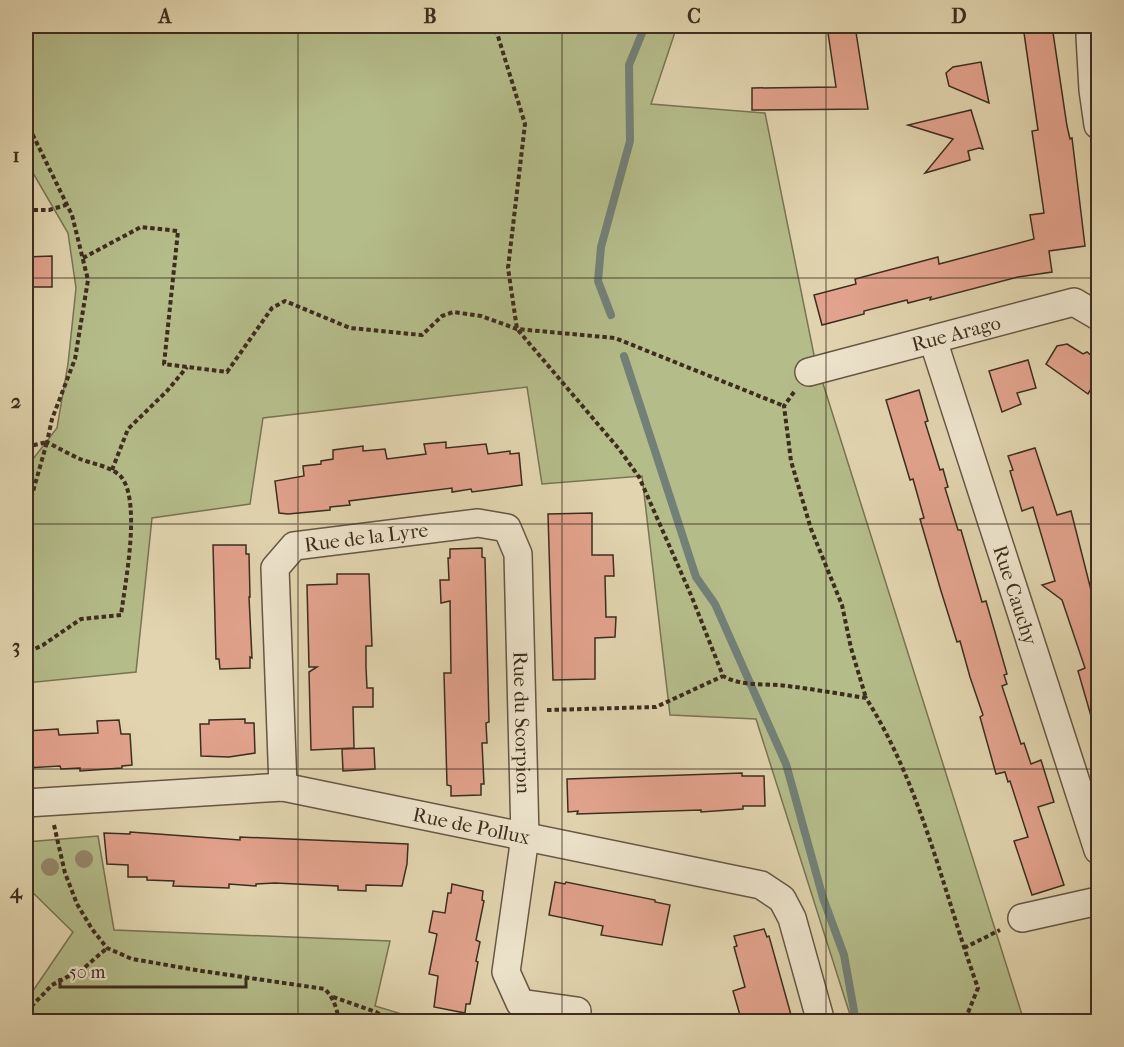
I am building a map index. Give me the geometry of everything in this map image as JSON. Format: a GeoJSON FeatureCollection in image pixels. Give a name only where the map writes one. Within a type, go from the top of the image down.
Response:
{"type":"FeatureCollection","features":[{"type":"Feature","properties":{"kind":"street"},"geometry":{"type":"LineString","coordinates":[[1090,36],[1098,126]]}},
{"type":"Feature","properties":{"kind":"street","name":"Rue Arago"},"geometry":{"type":"LineString","coordinates":[[809,372],[1074,302],[1098,316]]}},
{"type":"Feature","properties":{"kind":"street","name":"Rue Cauchy"},"geometry":{"type":"LineString","coordinates":[[933,340],[1098,850]]}},
{"type":"Feature","properties":{"kind":"street","name":"Rue de la Lyre"},"geometry":{"type":"LineString","coordinates":[[283,787],[275,568],[281,561],[294,546],[478,523],[507,528]]}},
{"type":"Feature","properties":{"kind":"street","name":"Rue du Scorpion"},"geometry":{"type":"LineString","coordinates":[[507,528],[518,554],[525,837],[506,972],[520,1003],[577,1011]]}},
{"type":"Feature","properties":{"kind":"street","name":"Rue de Pollux"},"geometry":{"type":"LineString","coordinates":[[36,802],[283,787],[761,885],[782,899],[792,918],[821,1022]]}},
{"type":"Feature","properties":{"kind":"street"},"geometry":{"type":"LineString","coordinates":[[1022,918],[1098,901]]}},
{"type":"Feature","properties":{"kind":"path"},"geometry":{"type":"LineString","coordinates":[[488,26],[497,33],[525,124],[508,268],[517,329],[619,449],[639,477],[691,595],[723,676],[733,682],[784,686],[866,698]]}},
{"type":"Feature","properties":{"kind":"path"},"geometry":{"type":"LineString","coordinates":[[26,122],[72,215],[88,280],[75,359],[52,419],[32,495],[30,552],[26,567]]}},
{"type":"Feature","properties":{"kind":"path"},"geometry":{"type":"LineString","coordinates":[[26,210],[49,210],[66,205]]}},
{"type":"Feature","properties":{"kind":"path"},"geometry":{"type":"LineString","coordinates":[[82,258],[141,226],[178,231],[164,364],[227,372],[272,308],[285,301],[350,328],[422,335],[442,315],[453,312],[481,316],[517,329],[615,338],[784,406]]}},
{"type":"Feature","properties":{"kind":"path"},"geometry":{"type":"LineString","coordinates":[[112,470],[128,429],[167,392],[187,367]]}},
{"type":"Feature","properties":{"kind":"path"},"geometry":{"type":"LineString","coordinates":[[809,372],[784,406],[791,461],[811,529],[842,605],[851,648],[866,698],[883,724],[900,758],[947,888],[978,988],[967,1015],[959,1022]]}},
{"type":"Feature","properties":{"kind":"path"},"geometry":{"type":"LineString","coordinates":[[26,447],[47,442],[79,458],[112,470],[122,477],[130,500],[130,554],[121,615],[81,619],[43,645],[26,653]]}},
{"type":"Feature","properties":{"kind":"path"},"geometry":{"type":"LineString","coordinates":[[522,710],[656,707],[723,676]]}},
{"type":"Feature","properties":{"kind":"path"},"geometry":{"type":"LineString","coordinates":[[36,802],[58,838],[65,873],[77,904],[107,948],[132,959],[325,989],[333,997],[339,1022]]}},
{"type":"Feature","properties":{"kind":"path"},"geometry":{"type":"LineString","coordinates":[[964,948],[1022,918]]}},
{"type":"Feature","properties":{"kind":"path"},"geometry":{"type":"LineString","coordinates":[[26,1012],[52,985],[84,968],[107,948]]}},
{"type":"Feature","properties":{"kind":"path"},"geometry":{"type":"LineString","coordinates":[[333,997],[376,1012],[394,1022]]}},
{"type":"Feature","properties":{"kind":"green space"},"geometry":{"type":"Polygon","coordinates":[[[26,26],[677,26],[651,104],[765,113],[814,355],[1024,1021],[852,1021],[756,719],[670,715],[642,476],[542,484],[527,387],[263,418],[250,504],[152,518],[136,672],[26,683],[26,468],[57,428],[68,364],[76,288],[68,233],[26,161],[26,26]]]}},
{"type":"Feature","properties":{"kind":"green space"},"geometry":{"type":"Polygon","coordinates":[[[98,836],[114,930],[390,941],[375,1006],[425,1021],[26,1021],[26,1001],[73,932],[26,886],[26,842],[98,836]]]}},
{"type":"Feature","properties":{"kind":"building"},"geometry":{"type":"Polygon","coordinates":[[[827,26],[855,26],[868,109],[752,110],[752,88],[836,87],[827,26]]]}},
{"type":"Feature","properties":{"kind":"building"},"geometry":{"type":"Polygon","coordinates":[[[1023,26],[1052,26],[1067,126],[1070,139],[1072,138],[1085,246],[1049,251],[1052,272],[1018,277],[930,300],[931,297],[908,303],[907,300],[822,325],[814,295],[856,284],[855,279],[938,257],[939,264],[1034,239],[1030,215],[1044,213],[1032,131],[1038,130],[1023,26]]]}},
{"type":"Feature","properties":{"kind":"building"},"geometry":{"type":"Polygon","coordinates":[[[981,62],[989,103],[949,86],[946,73],[953,67],[981,62]]]}},
{"type":"Feature","properties":{"kind":"building"},"geometry":{"type":"Polygon","coordinates":[[[971,110],[983,149],[968,151],[970,160],[925,173],[953,139],[908,125],[971,110]]]}},
{"type":"Feature","properties":{"kind":"building"},"geometry":{"type":"Polygon","coordinates":[[[52,256],[52,287],[26,287],[26,257],[52,256]]]}},
{"type":"Feature","properties":{"kind":"building"},"geometry":{"type":"Polygon","coordinates":[[[1067,344],[1083,354],[1087,352],[1098,361],[1098,377],[1088,394],[1046,364],[1057,346],[1067,344]]]}},
{"type":"Feature","properties":{"kind":"building"},"geometry":{"type":"Polygon","coordinates":[[[1028,360],[1036,388],[1017,393],[1021,404],[1002,412],[989,371],[1028,360]]]}},
{"type":"Feature","properties":{"kind":"building"},"geometry":{"type":"Polygon","coordinates":[[[919,390],[928,421],[925,422],[940,470],[943,469],[948,487],[945,488],[958,530],[961,530],[982,602],[986,601],[1007,674],[1004,675],[1007,684],[1002,686],[1021,744],[1024,743],[1031,764],[1041,760],[1054,802],[1038,807],[1064,885],[1032,895],[1014,841],[1028,837],[1010,781],[1008,782],[1005,772],[996,774],[980,717],[983,715],[960,641],[957,642],[941,591],[920,519],[924,518],[913,479],[910,480],[886,400],[919,390]]]}},
{"type":"Feature","properties":{"kind":"building"},"geometry":{"type":"Polygon","coordinates":[[[446,442],[446,448],[486,444],[488,454],[510,451],[510,454],[519,453],[522,485],[472,492],[471,489],[452,492],[452,488],[349,501],[350,505],[330,507],[330,510],[279,513],[275,481],[304,476],[303,466],[321,464],[321,461],[333,459],[333,450],[363,446],[363,451],[385,449],[387,459],[426,454],[424,444],[446,442]]]}},
{"type":"Feature","properties":{"kind":"building"},"geometry":{"type":"Polygon","coordinates":[[[1035,448],[1057,515],[1071,511],[1093,598],[1098,597],[1098,723],[1093,723],[1078,671],[1085,668],[1062,600],[1042,585],[1055,581],[1033,507],[1022,511],[1010,471],[1013,470],[1008,456],[1035,448]]]}},
{"type":"Feature","properties":{"kind":"building"},"geometry":{"type":"Polygon","coordinates":[[[592,513],[592,555],[613,555],[614,576],[605,576],[606,617],[616,617],[615,637],[595,638],[595,679],[553,680],[548,514],[592,513]]]}},
{"type":"Feature","properties":{"kind":"building"},"geometry":{"type":"Polygon","coordinates":[[[213,545],[246,545],[246,554],[249,554],[252,658],[250,657],[250,668],[220,669],[219,659],[216,659],[213,545]]]}},
{"type":"Feature","properties":{"kind":"building"},"geometry":{"type":"Polygon","coordinates":[[[482,548],[482,557],[485,558],[489,722],[486,723],[487,743],[482,743],[484,784],[481,784],[481,795],[451,796],[451,786],[447,785],[444,673],[451,673],[450,601],[441,603],[440,580],[449,580],[450,549],[482,548]]]}},
{"type":"Feature","properties":{"kind":"building"},"geometry":{"type":"Polygon","coordinates":[[[337,574],[369,574],[372,646],[366,646],[366,667],[367,688],[373,688],[373,707],[353,707],[354,748],[311,750],[309,672],[317,667],[309,667],[307,585],[337,584],[337,574]]]}},
{"type":"Feature","properties":{"kind":"building"},"geometry":{"type":"Polygon","coordinates":[[[245,719],[245,723],[254,723],[255,753],[229,757],[201,756],[200,724],[209,724],[209,720],[245,719]]]}},
{"type":"Feature","properties":{"kind":"building"},"geometry":{"type":"Polygon","coordinates":[[[119,720],[121,734],[130,734],[132,765],[122,766],[122,768],[80,771],[80,768],[61,769],[60,766],[26,768],[26,731],[58,729],[59,735],[98,733],[97,721],[119,720]]]}},
{"type":"Feature","properties":{"kind":"building"},"geometry":{"type":"Polygon","coordinates":[[[374,748],[375,769],[343,771],[342,749],[374,748]]]}},
{"type":"Feature","properties":{"kind":"building"},"geometry":{"type":"Polygon","coordinates":[[[742,773],[742,776],[764,776],[765,806],[743,806],[743,809],[701,812],[701,810],[577,814],[578,811],[568,812],[567,779],[742,773]]]}},
{"type":"Feature","properties":{"kind":"building"},"geometry":{"type":"Polygon","coordinates":[[[130,832],[240,840],[240,837],[408,844],[407,864],[402,886],[366,885],[366,891],[338,890],[338,886],[275,883],[256,884],[256,886],[229,884],[229,888],[173,886],[174,881],[128,877],[128,865],[107,864],[104,833],[130,834],[130,832]]]}},
{"type":"Feature","properties":{"kind":"building"},"geometry":{"type":"Polygon","coordinates":[[[555,882],[565,884],[566,882],[670,905],[662,945],[601,935],[603,926],[549,915],[555,882]]]}},
{"type":"Feature","properties":{"kind":"building"},"geometry":{"type":"Polygon","coordinates":[[[452,884],[483,891],[482,900],[484,901],[476,940],[480,942],[476,961],[478,962],[470,1004],[466,1004],[465,1013],[434,1007],[438,976],[429,974],[437,934],[429,932],[433,911],[445,913],[452,884]]]}},
{"type":"Feature","properties":{"kind":"building"},"geometry":{"type":"Polygon","coordinates":[[[764,929],[767,937],[769,936],[793,1022],[742,1022],[733,991],[745,987],[734,947],[737,946],[734,936],[764,929]]]}},
{"type":"Feature","properties":{"kind":"waterway"},"geometry":{"type":"LineString","coordinates":[[611,315],[598,281],[601,247],[630,141],[629,65],[645,26]]}},
{"type":"Feature","properties":{"kind":"waterway"},"geometry":{"type":"LineString","coordinates":[[624,356],[696,577],[715,604],[786,764],[823,898],[844,955],[856,1022]]}}]}
